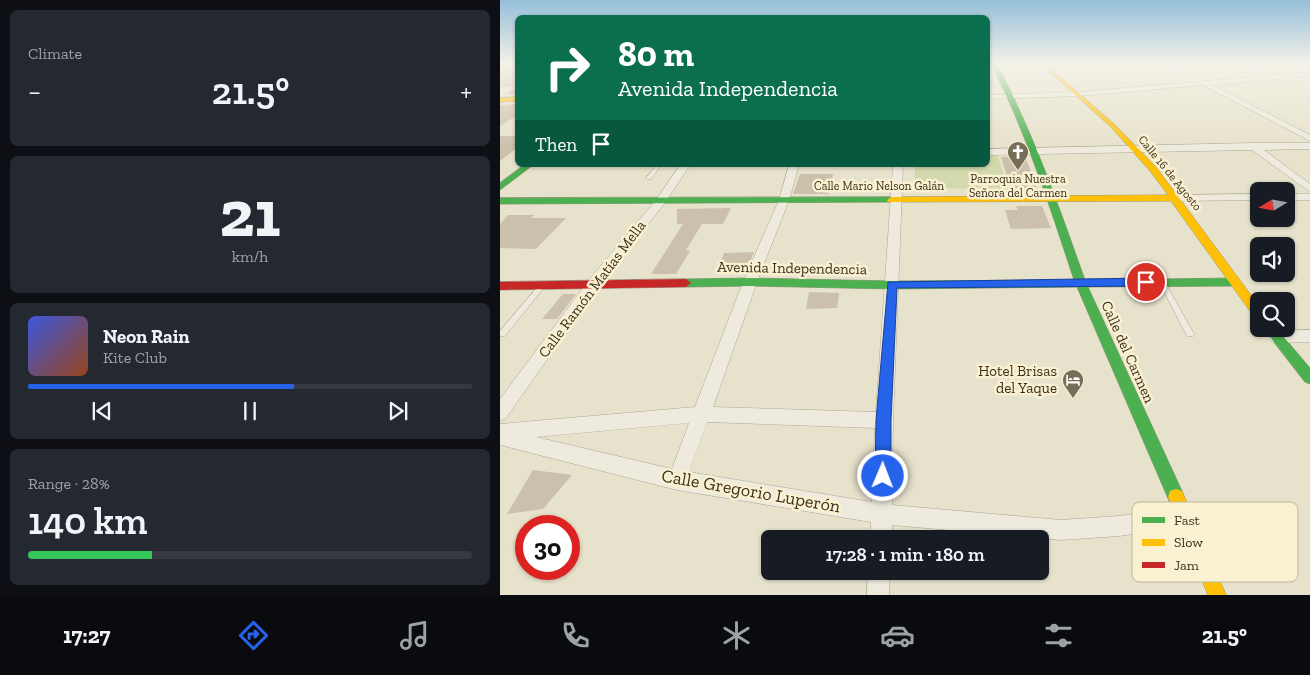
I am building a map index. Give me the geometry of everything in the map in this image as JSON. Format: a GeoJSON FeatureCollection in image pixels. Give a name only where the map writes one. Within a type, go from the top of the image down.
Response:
{"type":"FeatureCollection","features":[{"type":"Feature","properties":{"kind":"street","name":"Calle del Carmen"},"geometry":{"type":"LineString","coordinates":[[1007,92],[1051,198],[1080,282],[1178,502]]}},
{"type":"Feature","properties":{"kind":"street","name":"Calle 16 de Agosto"},"geometry":{"type":"LineString","coordinates":[[1076,92],[1136,150],[1175,198],[1250,303]]}},
{"type":"Feature","properties":{"kind":"street"},"geometry":{"type":"LineString","coordinates":[[990,97],[1107,92]]}},
{"type":"Feature","properties":{"kind":"street"},"geometry":{"type":"LineString","coordinates":[[1221,92],[1310,138]]}},
{"type":"Feature","properties":{"kind":"street"},"geometry":{"type":"LineString","coordinates":[[500,100],[515,99]]}},
{"type":"Feature","properties":{"kind":"street"},"geometry":{"type":"LineString","coordinates":[[1253,146],[1310,190]]}},
{"type":"Feature","properties":{"kind":"street"},"geometry":{"type":"LineString","coordinates":[[990,152],[1310,146]]}},
{"type":"Feature","properties":{"kind":"street"},"geometry":{"type":"LineString","coordinates":[[500,187],[526,167]]}},
{"type":"Feature","properties":{"kind":"street","name":"Calle Ramón Matías Mella"},"geometry":{"type":"LineString","coordinates":[[500,413],[593,284],[660,202],[684,167]]}},
{"type":"Feature","properties":{"kind":"street"},"geometry":{"type":"LineString","coordinates":[[677,480],[750,282],[784,200],[793,167]]}},
{"type":"Feature","properties":{"kind":"street"},"geometry":{"type":"LineString","coordinates":[[881,530],[884,420],[898,167]]}},
{"type":"Feature","properties":{"kind":"street","name":"Calle Mario Nelson Galán"},"geometry":{"type":"LineString","coordinates":[[500,201],[660,202],[1250,197]]}},
{"type":"Feature","properties":{"kind":"street"},"geometry":{"type":"LineString","coordinates":[[1295,197],[1310,197]]}},
{"type":"Feature","properties":{"kind":"street","name":"Avenida Independencia"},"geometry":{"type":"LineString","coordinates":[[500,286],[750,282],[892,285],[1234,282]]}},
{"type":"Feature","properties":{"kind":"street"},"geometry":{"type":"LineString","coordinates":[[1295,335],[1310,336]]}},
{"type":"Feature","properties":{"kind":"street"},"geometry":{"type":"LineString","coordinates":[[1276,337],[1310,378]]}},
{"type":"Feature","properties":{"kind":"street"},"geometry":{"type":"LineString","coordinates":[[500,432],[701,414],[884,420]]}},
{"type":"Feature","properties":{"kind":"street","name":"Calle Gregorio Luperón"},"geometry":{"type":"LineString","coordinates":[[500,437],[677,480],[882,514],[1061,530],[1132,524]]}},
{"type":"Feature","properties":{"kind":"street"},"geometry":{"type":"LineString","coordinates":[[878,595],[879,580]]}},
{"type":"Feature","properties":{"kind":"street","name":"Calle del Carmen"},"geometry":{"type":"LineString","coordinates":[[1212,582],[1217,595]]}},
{"type":"Feature","properties":{"kind":"lane"},"geometry":{"type":"LineString","coordinates":[[649,178],[657,167]]}},
{"type":"Feature","properties":{"kind":"lane"},"geometry":{"type":"LineString","coordinates":[[1162,282],[1190,334]]}},
{"type":"Feature","properties":{"kind":"lane"},"geometry":{"type":"LineString","coordinates":[[502,334],[543,285]]}},
{"type":"Feature","properties":{"kind":"green space"},"geometry":{"type":"Polygon","coordinates":[[[990,153],[997,153],[1008,189],[915,188],[915,167],[990,167],[990,153]]]}},
{"type":"Feature","properties":{"kind":"building"},"geometry":{"type":"Polygon","coordinates":[[[510,92],[515,92],[515,94],[506,95],[510,92]]]}},
{"type":"Feature","properties":{"kind":"building"},"geometry":{"type":"Polygon","coordinates":[[[515,104],[515,117],[500,126],[500,105],[515,104]]]}},
{"type":"Feature","properties":{"kind":"building"},"geometry":{"type":"Polygon","coordinates":[[[500,136],[515,136],[515,149],[500,161],[500,136]]]}},
{"type":"Feature","properties":{"kind":"building","name":"Parroquia Nuestra Señora del Carmen"},"geometry":{"type":"Polygon","coordinates":[[[1025,156],[1037,187],[1034,187],[1036,192],[1012,192],[1001,157],[1025,156]]]}},
{"type":"Feature","properties":{"kind":"building"},"geometry":{"type":"Polygon","coordinates":[[[800,174],[833,174],[829,194],[793,194],[800,174]]]}},
{"type":"Feature","properties":{"kind":"building"},"geometry":{"type":"Polygon","coordinates":[[[1016,206],[1042,206],[1051,228],[1011,229],[1005,210],[1018,210],[1016,206]]]}},
{"type":"Feature","properties":{"kind":"building"},"geometry":{"type":"Polygon","coordinates":[[[731,208],[723,224],[702,224],[686,250],[690,251],[676,274],[651,274],[683,224],[677,224],[677,209],[731,208]]]}},
{"type":"Feature","properties":{"kind":"building"},"geometry":{"type":"Polygon","coordinates":[[[508,215],[535,215],[531,218],[566,218],[536,249],[500,248],[500,224],[508,215]]]}},
{"type":"Feature","properties":{"kind":"building"},"geometry":{"type":"Polygon","coordinates":[[[754,252],[746,271],[717,272],[724,253],[754,252]]]}},
{"type":"Feature","properties":{"kind":"building"},"geometry":{"type":"Polygon","coordinates":[[[809,292],[839,293],[837,308],[806,309],[809,292]]]}},
{"type":"Feature","properties":{"kind":"building"},"geometry":{"type":"Polygon","coordinates":[[[563,294],[576,294],[557,319],[542,319],[563,294]]]}},
{"type":"Feature","properties":{"kind":"building"},"geometry":{"type":"Polygon","coordinates":[[[533,470],[572,475],[543,509],[507,514],[533,470]]]}},
{"type":"Feature","properties":{"kind":"traffic: fast"},"geometry":{"type":"LineString","coordinates":[[1008,92],[1051,198],[1080,282],[1176,497]]}},
{"type":"Feature","properties":{"kind":"traffic: fast"},"geometry":{"type":"LineString","coordinates":[[500,187],[526,167]]}},
{"type":"Feature","properties":{"kind":"traffic: fast"},"geometry":{"type":"LineString","coordinates":[[500,201],[891,200]]}},
{"type":"Feature","properties":{"kind":"traffic: fast"},"geometry":{"type":"LineString","coordinates":[[686,283],[750,282],[892,285],[1234,282]]}},
{"type":"Feature","properties":{"kind":"traffic: fast"},"geometry":{"type":"LineString","coordinates":[[1277,337],[1310,378]]}},
{"type":"Feature","properties":{"kind":"traffic: slow"},"geometry":{"type":"LineString","coordinates":[[1074,92],[1114,127],[1153,169],[1250,303]]}},
{"type":"Feature","properties":{"kind":"traffic: slow"},"geometry":{"type":"LineString","coordinates":[[500,100],[515,99]]}},
{"type":"Feature","properties":{"kind":"traffic: slow"},"geometry":{"type":"LineString","coordinates":[[891,200],[1175,198]]}},
{"type":"Feature","properties":{"kind":"traffic: slow"},"geometry":{"type":"LineString","coordinates":[[1176,497],[1178,502]]}},
{"type":"Feature","properties":{"kind":"traffic: slow"},"geometry":{"type":"LineString","coordinates":[[1212,582],[1217,595]]}},
{"type":"Feature","properties":{"kind":"traffic: jam"},"geometry":{"type":"LineString","coordinates":[[500,286],[686,283]]}},
{"type":"Feature","properties":{"kind":"place","name":"Parroquia Nuestra Señora del Carmen"},"geometry":{"type":"Point","coordinates":[1018,171]}},
{"type":"Feature","properties":{"kind":"place","name":"Hotel Brisas del Yaque"},"geometry":{"type":"Point","coordinates":[1073,399]}},
{"type":"Feature","properties":{"kind":"route"},"geometry":{"type":"LineString","coordinates":[[883,476],[884,420],[892,285],[1146,282]]}}]}
